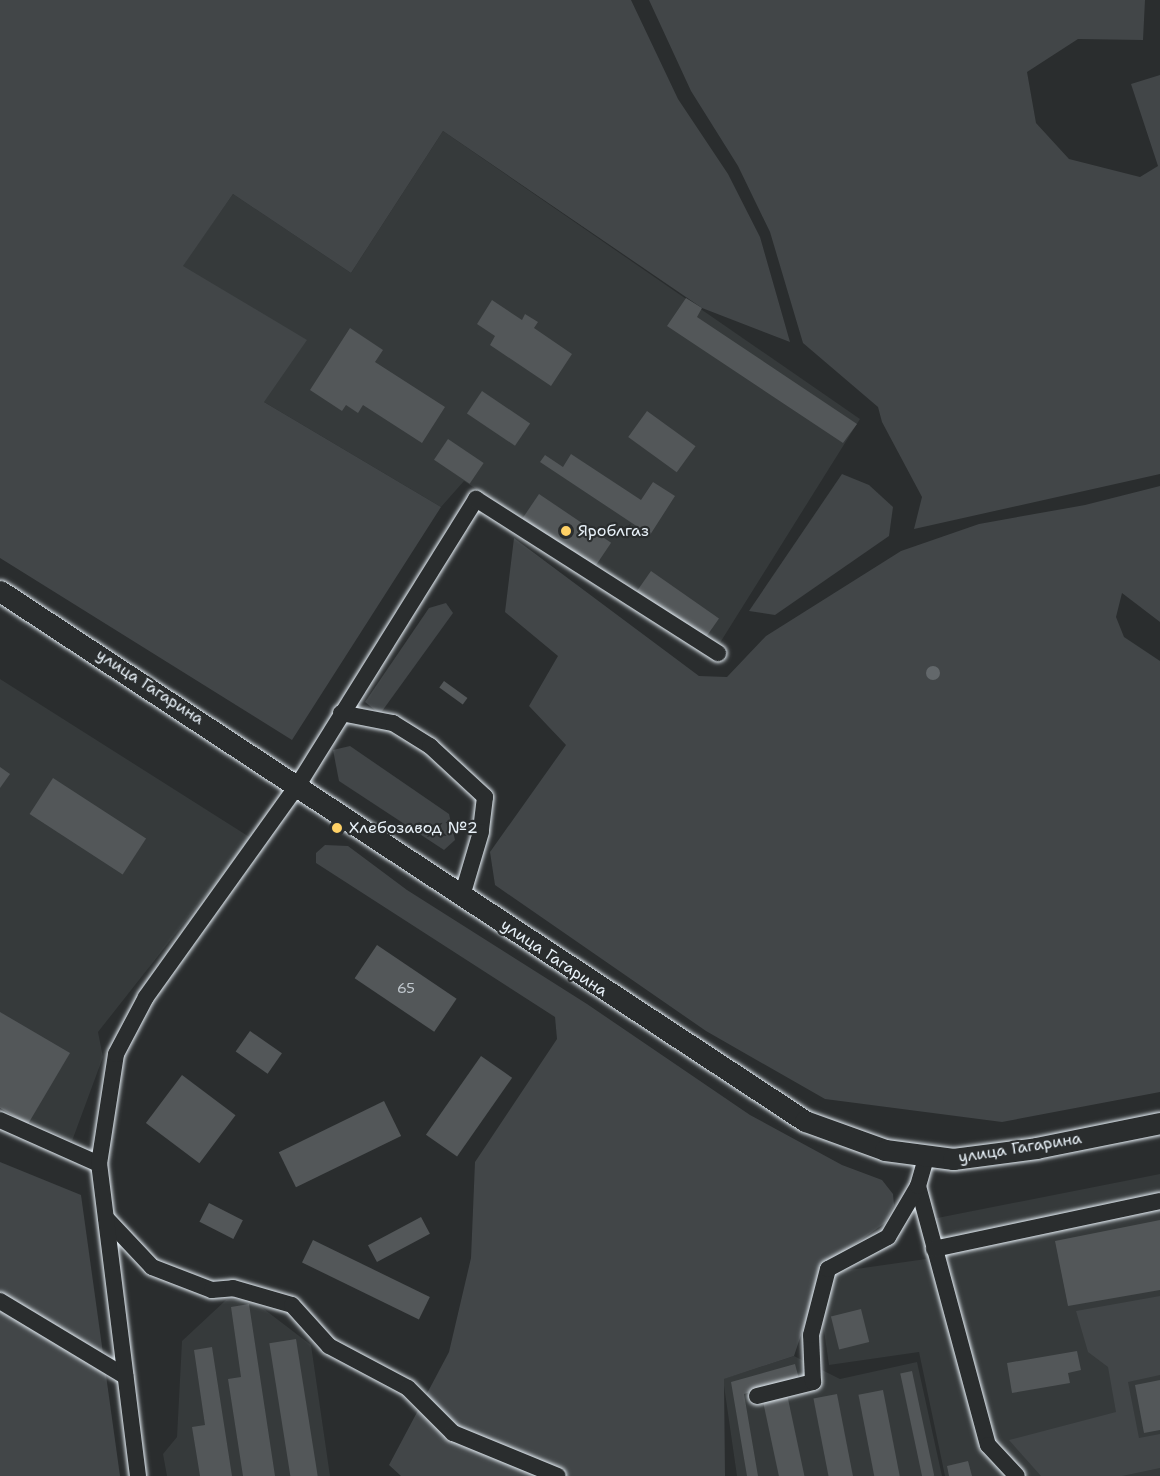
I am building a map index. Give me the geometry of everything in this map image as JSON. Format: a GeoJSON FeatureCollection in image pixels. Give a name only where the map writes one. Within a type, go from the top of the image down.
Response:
{"type":"FeatureCollection","features":[{"type":"Feature","properties":{"kind":"main road","name":"улица Гагарина"},"geometry":{"type":"LineString","coordinates":[[0,591],[805,1121],[861,1144],[926,1158],[982,1156],[1160,1123]]}},
{"type":"Feature","properties":{"kind":"street"},"geometry":{"type":"LineString","coordinates":[[138,1476],[99,1164],[116,1054],[146,997],[297,785],[476,499],[718,653]]}},
{"type":"Feature","properties":{"kind":"street"},"geometry":{"type":"LineString","coordinates":[[341,713],[393,723],[430,746],[485,797],[482,832],[462,896]]}},
{"type":"Feature","properties":{"kind":"street"},"geometry":{"type":"LineString","coordinates":[[0,1120],[99,1164]]}},
{"type":"Feature","properties":{"kind":"street"},"geometry":{"type":"LineString","coordinates":[[758,1396],[813,1382],[811,1335],[828,1269],[888,1237],[918,1185],[926,1158]]}},
{"type":"Feature","properties":{"kind":"street"},"geometry":{"type":"LineString","coordinates":[[918,1185],[988,1444],[1017,1476]]}},
{"type":"Feature","properties":{"kind":"street"},"geometry":{"type":"LineString","coordinates":[[934,1249],[1160,1201]]}},
{"type":"Feature","properties":{"kind":"street"},"geometry":{"type":"LineString","coordinates":[[106,1218],[152,1267],[212,1290],[233,1288],[292,1305],[329,1346],[408,1388],[453,1433],[558,1476]]}},
{"type":"Feature","properties":{"kind":"street"},"geometry":{"type":"LineString","coordinates":[[0,1301],[125,1376]]}},
{"type":"Feature","properties":{"kind":"shaded area"},"geometry":{"type":"Polygon","coordinates":[[[0,0],[631,0],[678,99],[728,174],[760,237],[790,342],[702,308],[443,131],[351,273],[233,194],[183,266],[307,340],[264,402],[441,507],[292,740],[0,558],[0,0]]]}},
{"type":"Feature","properties":{"kind":"shaded area"},"geometry":{"type":"Polygon","coordinates":[[[649,0],[1145,0],[1143,40],[1078,39],[1027,72],[1036,123],[1069,159],[1140,177],[1158,166],[1131,84],[1160,75],[1160,474],[914,529],[922,497],[882,422],[878,407],[803,343],[770,232],[738,166],[691,91],[649,0]]]}},
{"type":"Feature","properties":{"kind":"shaded area","name":"Яроблгаз"},"geometry":{"type":"Polygon","coordinates":[[[443,131],[860,419],[718,646],[464,481],[441,507],[264,402],[182,266],[233,194],[351,273],[443,131]]]}},
{"type":"Feature","properties":{"kind":"shaded area"},"geometry":{"type":"Polygon","coordinates":[[[842,474],[869,485],[893,507],[889,536],[775,615],[749,611],[842,474]]]}},
{"type":"Feature","properties":{"kind":"shaded area"},"geometry":{"type":"Polygon","coordinates":[[[1160,486],[1160,622],[1122,593],[1116,617],[1124,637],[1160,661],[1160,1092],[1002,1122],[825,1099],[706,1031],[495,885],[490,852],[566,745],[529,706],[558,656],[505,612],[514,538],[699,676],[727,677],[766,636],[901,551],[979,524],[1085,505],[1160,486]]]}},
{"type":"Feature","properties":{"kind":"shaded area"},"geometry":{"type":"Polygon","coordinates":[[[446,603],[453,613],[380,714],[365,702],[429,608],[446,603]]]}},
{"type":"Feature","properties":{"kind":"shaded area"},"geometry":{"type":"Polygon","coordinates":[[[933,666],[938,668],[940,673],[938,678],[933,680],[928,678],[926,673],[928,668],[933,666]]]}},
{"type":"Feature","properties":{"kind":"shaded area"},"geometry":{"type":"Polygon","coordinates":[[[0,679],[251,838],[98,1032],[103,1057],[72,1141],[0,1108],[0,679]]]}},
{"type":"Feature","properties":{"kind":"shaded area"},"geometry":{"type":"Polygon","coordinates":[[[350,746],[449,814],[455,840],[444,850],[339,781],[333,750],[350,746]]]}},
{"type":"Feature","properties":{"kind":"shaded area"},"geometry":{"type":"Polygon","coordinates":[[[325,845],[348,846],[407,890],[587,1004],[750,1115],[842,1165],[882,1180],[893,1194],[894,1205],[885,1223],[824,1266],[794,1356],[724,1379],[725,1476],[401,1476],[389,1465],[449,1352],[471,1258],[475,1162],[557,1039],[555,1017],[316,863],[316,853],[325,845]]]}},
{"type":"Feature","properties":{"kind":"shaded area"},"geometry":{"type":"Polygon","coordinates":[[[0,1162],[81,1195],[120,1476],[0,1476],[0,1162]]]}},
{"type":"Feature","properties":{"kind":"shaded area"},"geometry":{"type":"Polygon","coordinates":[[[1160,1174],[1160,1476],[945,1476],[919,1352],[829,1365],[822,1317],[835,1272],[926,1259],[917,1222],[1160,1174]]]}},
{"type":"Feature","properties":{"kind":"shaded area"},"geometry":{"type":"Polygon","coordinates":[[[1160,1296],[1160,1375],[1128,1382],[1139,1438],[1160,1434],[1160,1468],[1122,1476],[1041,1476],[1009,1440],[1116,1412],[1108,1367],[1088,1352],[1076,1311],[1160,1296]]]}},
{"type":"Feature","properties":{"kind":"shaded area"},"geometry":{"type":"Polygon","coordinates":[[[226,1300],[252,1300],[311,1345],[330,1476],[167,1476],[163,1454],[177,1437],[182,1341],[226,1300]]]}},
{"type":"Feature","properties":{"kind":"shaded area"},"geometry":{"type":"Polygon","coordinates":[[[794,1356],[840,1379],[917,1362],[942,1476],[737,1476],[723,1379],[794,1356]]]}},
{"type":"Feature","properties":{"kind":"building"},"geometry":{"type":"Polygon","coordinates":[[[686,298],[702,308],[697,317],[857,424],[843,443],[667,326],[686,298]]]}},
{"type":"Feature","properties":{"kind":"building"},"geometry":{"type":"Polygon","coordinates":[[[492,300],[522,320],[525,314],[538,322],[534,328],[572,354],[551,386],[490,345],[495,336],[477,324],[492,300]]]}},
{"type":"Feature","properties":{"kind":"building"},"geometry":{"type":"Polygon","coordinates":[[[350,328],[383,350],[375,362],[445,407],[422,443],[363,405],[358,413],[346,405],[342,411],[310,390],[350,328]]]}},
{"type":"Feature","properties":{"kind":"building"},"geometry":{"type":"Polygon","coordinates":[[[482,391],[530,423],[515,446],[467,413],[482,391]]]}},
{"type":"Feature","properties":{"kind":"building"},"geometry":{"type":"Polygon","coordinates":[[[647,411],[696,446],[677,472],[628,437],[647,411]]]}},
{"type":"Feature","properties":{"kind":"building"},"geometry":{"type":"Polygon","coordinates":[[[448,439],[484,463],[470,484],[434,460],[448,439]]]}},
{"type":"Feature","properties":{"kind":"building"},"geometry":{"type":"Polygon","coordinates":[[[571,454],[641,500],[653,482],[675,496],[650,535],[540,462],[545,455],[563,467],[571,454]]]}},
{"type":"Feature","properties":{"kind":"building","name":"Яроблгаз"},"geometry":{"type":"Polygon","coordinates":[[[539,494],[611,543],[593,569],[521,521],[539,494]]]}},
{"type":"Feature","properties":{"kind":"building"},"geometry":{"type":"Polygon","coordinates":[[[651,571],[719,619],[703,642],[635,594],[651,571]]]}},
{"type":"Feature","properties":{"kind":"building"},"geometry":{"type":"Polygon","coordinates":[[[444,681],[467,698],[463,705],[439,687],[444,681]]]}},
{"type":"Feature","properties":{"kind":"building"},"geometry":{"type":"Polygon","coordinates":[[[0,767],[10,774],[0,788],[0,767]]]}},
{"type":"Feature","properties":{"kind":"building"},"geometry":{"type":"Polygon","coordinates":[[[53,778],[146,838],[123,875],[30,814],[53,778]]]}},
{"type":"Feature","properties":{"kind":"building"},"geometry":{"type":"Polygon","coordinates":[[[377,945],[457,999],[434,1032],[355,978],[377,945]]]}},
{"type":"Feature","properties":{"kind":"building"},"geometry":{"type":"Polygon","coordinates":[[[0,1012],[70,1053],[28,1124],[0,1108],[0,1012]]]}},
{"type":"Feature","properties":{"kind":"building"},"geometry":{"type":"Polygon","coordinates":[[[250,1031],[282,1053],[268,1074],[236,1051],[250,1031]]]}},
{"type":"Feature","properties":{"kind":"building"},"geometry":{"type":"Polygon","coordinates":[[[481,1056],[512,1078],[457,1156],[426,1135],[481,1056]]]}},
{"type":"Feature","properties":{"kind":"building"},"geometry":{"type":"Polygon","coordinates":[[[182,1075],[236,1115],[199,1163],[146,1123],[182,1075]]]}},
{"type":"Feature","properties":{"kind":"building"},"geometry":{"type":"Polygon","coordinates":[[[384,1101],[401,1136],[296,1187],[279,1152],[384,1101]]]}},
{"type":"Feature","properties":{"kind":"building"},"geometry":{"type":"Polygon","coordinates":[[[209,1203],[243,1220],[233,1239],[199,1222],[209,1203]]]}},
{"type":"Feature","properties":{"kind":"building"},"geometry":{"type":"Polygon","coordinates":[[[421,1217],[430,1234],[377,1262],[368,1245],[421,1217]]]}},
{"type":"Feature","properties":{"kind":"building"},"geometry":{"type":"Polygon","coordinates":[[[1160,1220],[1160,1290],[1068,1306],[1055,1241],[1160,1220]]]}},
{"type":"Feature","properties":{"kind":"building"},"geometry":{"type":"Polygon","coordinates":[[[313,1240],[430,1297],[419,1319],[302,1262],[313,1240]]]}},
{"type":"Feature","properties":{"kind":"building"},"geometry":{"type":"Polygon","coordinates":[[[249,1304],[275,1476],[243,1476],[228,1379],[241,1377],[231,1307],[249,1304]]]}},
{"type":"Feature","properties":{"kind":"building"},"geometry":{"type":"Polygon","coordinates":[[[861,1309],[869,1342],[839,1349],[831,1316],[861,1309]]]}},
{"type":"Feature","properties":{"kind":"building"},"geometry":{"type":"Polygon","coordinates":[[[296,1339],[318,1476],[290,1476],[269,1343],[296,1339]]]}},
{"type":"Feature","properties":{"kind":"building"},"geometry":{"type":"Polygon","coordinates":[[[212,1347],[232,1476],[200,1476],[192,1427],[205,1425],[194,1350],[212,1347]]]}},
{"type":"Feature","properties":{"kind":"building"},"geometry":{"type":"Polygon","coordinates":[[[1077,1351],[1081,1370],[1068,1373],[1070,1383],[1012,1393],[1007,1363],[1077,1351]]]}},
{"type":"Feature","properties":{"kind":"building"},"geometry":{"type":"Polygon","coordinates":[[[795,1364],[799,1379],[744,1394],[758,1476],[747,1476],[731,1382],[795,1364]]]}},
{"type":"Feature","properties":{"kind":"building"},"geometry":{"type":"Polygon","coordinates":[[[912,1371],[934,1476],[922,1476],[900,1373],[912,1371]]]}},
{"type":"Feature","properties":{"kind":"building"},"geometry":{"type":"Polygon","coordinates":[[[1160,1380],[1160,1430],[1144,1433],[1135,1385],[1160,1380]]]}},
{"type":"Feature","properties":{"kind":"building"},"geometry":{"type":"Polygon","coordinates":[[[883,1390],[900,1476],[874,1476],[858,1395],[883,1390]]]}},
{"type":"Feature","properties":{"kind":"building"},"geometry":{"type":"Polygon","coordinates":[[[787,1394],[804,1476],[779,1476],[763,1399],[787,1394]]]}},
{"type":"Feature","properties":{"kind":"building"},"geometry":{"type":"Polygon","coordinates":[[[837,1394],[853,1476],[828,1476],[813,1399],[837,1394]]]}},
{"type":"Feature","properties":{"kind":"building"},"geometry":{"type":"Polygon","coordinates":[[[968,1461],[972,1476],[949,1476],[947,1466],[968,1461]]]}},
{"type":"Feature","properties":{"kind":"place","name":"Яроблгаз"},"geometry":{"type":"Point","coordinates":[566,531]}},
{"type":"Feature","properties":{"kind":"place","name":"Хлебозавод №2"},"geometry":{"type":"Point","coordinates":[337,828]}}]}
